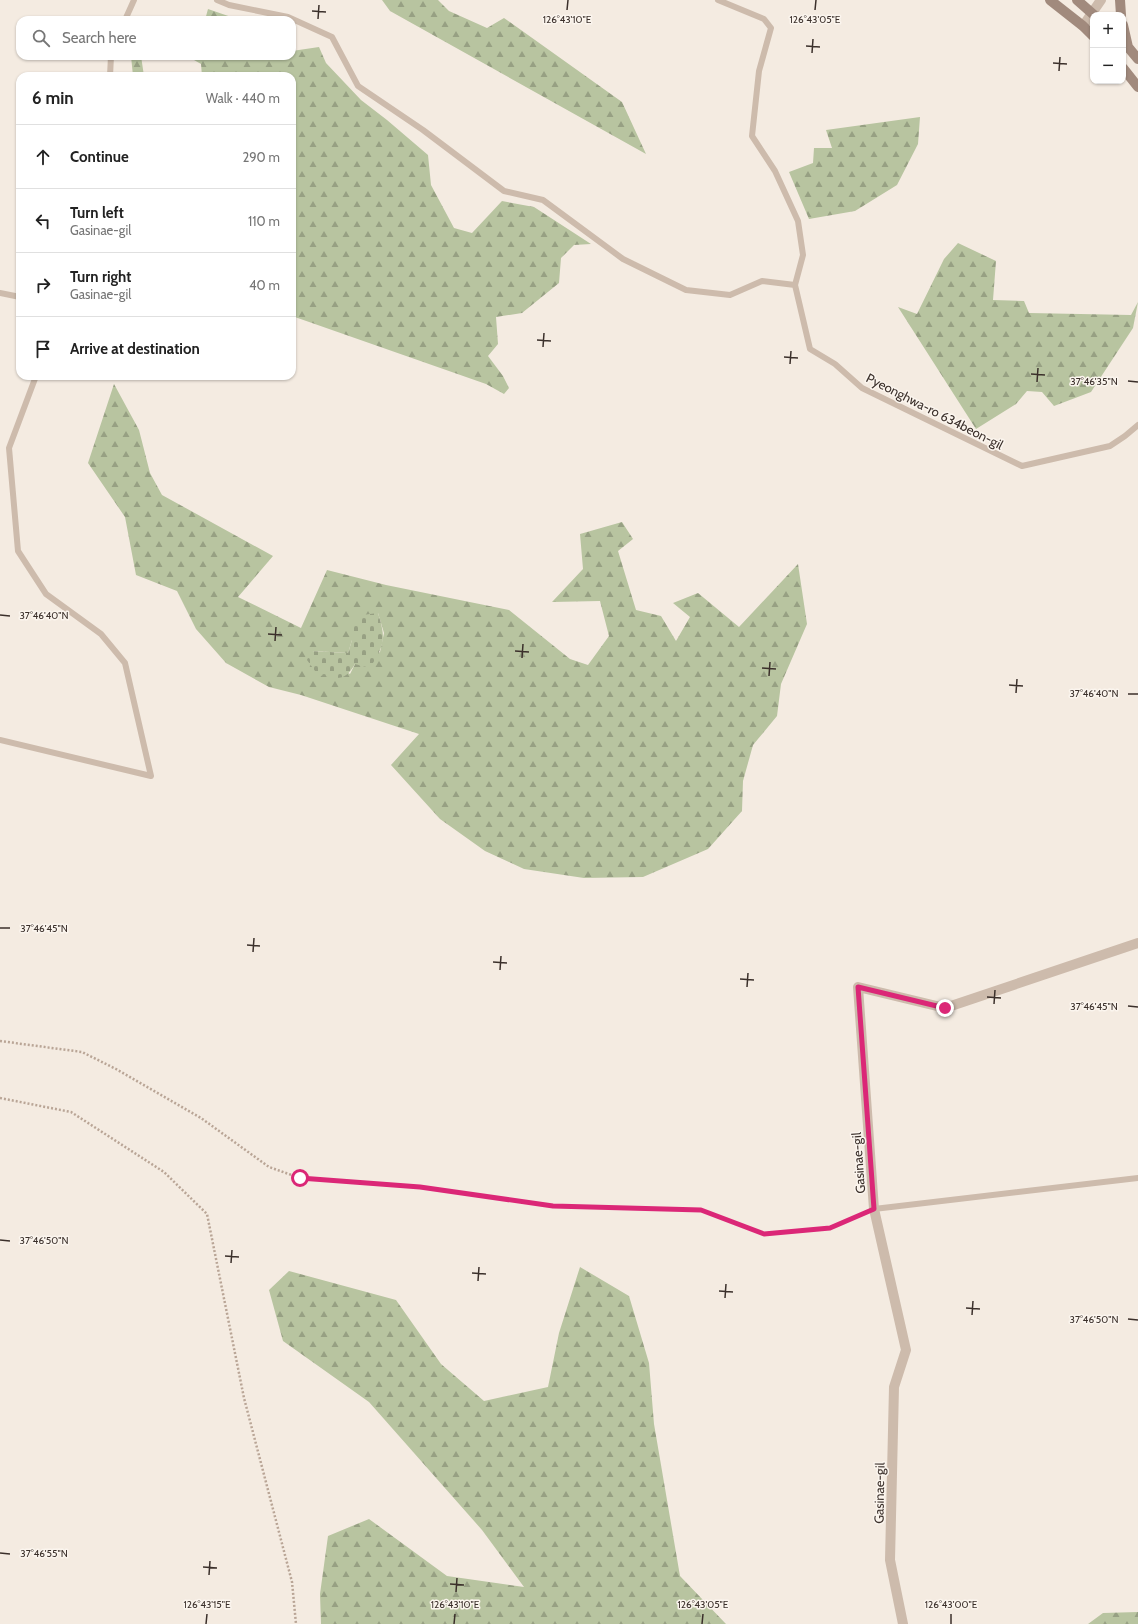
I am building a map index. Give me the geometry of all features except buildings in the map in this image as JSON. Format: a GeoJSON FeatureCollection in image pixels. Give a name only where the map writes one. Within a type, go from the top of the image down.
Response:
{"type":"FeatureCollection","features":[{"type":"Feature","properties":{"kind":"main road"},"geometry":{"type":"LineString","coordinates":[[1050,0],[1090,33]]}},
{"type":"Feature","properties":{"kind":"main road"},"geometry":{"type":"LineString","coordinates":[[1077,0],[1091,12]]}},
{"type":"Feature","properties":{"kind":"main road"},"geometry":{"type":"LineString","coordinates":[[1120,0],[1122,12]]}},
{"type":"Feature","properties":{"kind":"main road"},"geometry":{"type":"LineString","coordinates":[[1126,45],[1138,59]]}},
{"type":"Feature","properties":{"kind":"main road"},"geometry":{"type":"LineString","coordinates":[[1126,72],[1138,87]]}},
{"type":"Feature","properties":{"kind":"street"},"geometry":{"type":"LineString","coordinates":[[1094,12],[1101,0]]}},
{"type":"Feature","properties":{"kind":"street"},"geometry":{"type":"LineString","coordinates":[[1083,26],[1090,18]]}},
{"type":"Feature","properties":{"kind":"street","name":"Gasinae-gil"},"geometry":{"type":"LineString","coordinates":[[903,1624],[890,1560],[894,1387],[906,1350],[874,1209],[858,987],[945,1008],[1138,943]]}},
{"type":"Feature","properties":{"kind":"lane"},"geometry":{"type":"LineString","coordinates":[[128,16],[134,0]]}},
{"type":"Feature","properties":{"kind":"lane"},"geometry":{"type":"LineString","coordinates":[[217,0],[229,5],[283,16]]}},
{"type":"Feature","properties":{"kind":"lane"},"geometry":{"type":"LineString","coordinates":[[296,21],[332,37],[358,86],[423,130],[504,191],[543,200],[623,259],[686,290],[730,295],[762,281],[794,285],[803,255],[798,221],[775,171],[752,136],[759,71],[771,28],[764,19],[718,0]]}},
{"type":"Feature","properties":{"kind":"lane"},"geometry":{"type":"LineString","coordinates":[[110,72],[111,60]]}},
{"type":"Feature","properties":{"kind":"lane","name":"Pyeonghwa-ro 634beon-gil"},"geometry":{"type":"LineString","coordinates":[[794,285],[810,349],[835,364],[862,388],[1022,466],[1110,446],[1138,425]]}},
{"type":"Feature","properties":{"kind":"lane"},"geometry":{"type":"LineString","coordinates":[[0,293],[16,296]]}},
{"type":"Feature","properties":{"kind":"lane"},"geometry":{"type":"LineString","coordinates":[[0,740],[151,776],[125,663],[101,634],[46,594],[18,551],[9,448],[34,380]]}},
{"type":"Feature","properties":{"kind":"lane"},"geometry":{"type":"LineString","coordinates":[[874,1209],[1138,1178]]}},
{"type":"Feature","properties":{"kind":"path"},"geometry":{"type":"LineString","coordinates":[[0,1040],[82,1052],[116,1069],[201,1118],[269,1167],[300,1178],[420,1187],[553,1206],[701,1210],[764,1234],[830,1228],[874,1209]]}},
{"type":"Feature","properties":{"kind":"path"},"geometry":{"type":"LineString","coordinates":[[0,1098],[71,1112],[164,1172],[207,1214],[244,1398],[292,1582],[296,1624]]}},
{"type":"Feature","properties":{"kind":"green space"},"geometry":{"type":"Polygon","coordinates":[[[382,0],[438,0],[449,11],[487,28],[504,18],[622,102],[646,154],[390,11],[382,0]]]}},
{"type":"Feature","properties":{"kind":"green space"},"geometry":{"type":"Polygon","coordinates":[[[208,9],[228,16],[206,16],[208,9]]]}},
{"type":"Feature","properties":{"kind":"green space"},"geometry":{"type":"Polygon","coordinates":[[[319,47],[326,63],[361,100],[428,155],[431,185],[454,228],[472,233],[502,201],[534,207],[591,244],[574,245],[561,258],[559,283],[522,313],[496,317],[498,344],[488,356],[503,376],[509,388],[504,394],[486,384],[296,317],[296,72],[202,72],[201,64],[194,60],[296,60],[296,50],[319,47]]]}},
{"type":"Feature","properties":{"kind":"green space"},"geometry":{"type":"Polygon","coordinates":[[[131,60],[142,60],[143,72],[133,72],[131,60]]]}},
{"type":"Feature","properties":{"kind":"green space"},"geometry":{"type":"Polygon","coordinates":[[[920,117],[918,144],[897,185],[855,211],[809,219],[789,172],[813,163],[814,148],[832,148],[826,130],[920,117]]]}},
{"type":"Feature","properties":{"kind":"green space"},"geometry":{"type":"Polygon","coordinates":[[[958,243],[996,261],[993,300],[1024,301],[1029,313],[1131,315],[1138,302],[1133,328],[1091,392],[1054,406],[1042,392],[1027,391],[1016,404],[976,429],[898,307],[917,314],[944,259],[958,243]]]}},
{"type":"Feature","properties":{"kind":"green space"},"geometry":{"type":"Polygon","coordinates":[[[114,384],[139,430],[150,473],[162,495],[273,556],[238,597],[301,628],[327,570],[386,585],[509,610],[570,659],[588,665],[609,636],[600,601],[552,602],[583,569],[580,534],[622,522],[633,539],[618,551],[636,610],[661,616],[676,641],[690,617],[673,603],[698,593],[739,627],[798,564],[807,624],[781,684],[777,716],[753,745],[743,781],[742,811],[708,849],[643,877],[584,878],[524,869],[485,851],[440,819],[391,765],[419,734],[301,695],[269,687],[226,663],[196,629],[177,591],[136,575],[125,517],[88,463],[114,384]],[[378,613],[352,640],[348,653],[312,651],[350,674],[355,664],[380,652],[384,633],[378,613]]]}},
{"type":"Feature","properties":{"kind":"green space"},"geometry":{"type":"Polygon","coordinates":[[[378,613],[383,641],[379,653],[370,668],[355,664],[347,674],[340,678],[318,675],[307,660],[311,651],[348,653],[352,640],[350,624],[362,615],[378,613]]]}},
{"type":"Feature","properties":{"kind":"green space"},"geometry":{"type":"Polygon","coordinates":[[[580,1267],[629,1296],[649,1363],[654,1424],[680,1576],[726,1624],[321,1624],[320,1594],[328,1536],[369,1519],[447,1576],[524,1587],[482,1530],[369,1402],[283,1341],[269,1290],[289,1271],[396,1300],[441,1364],[484,1401],[548,1387],[559,1333],[580,1267]]]}},
{"type":"Feature","properties":{"kind":"green space"},"geometry":{"type":"Polygon","coordinates":[[[1138,1612],[1138,1624],[1088,1624],[1103,1613],[1138,1612]]]}},
{"type":"Feature","properties":{"kind":"route"},"geometry":{"type":"LineString","coordinates":[[300,1178],[420,1187],[553,1206],[701,1210],[764,1234],[830,1228],[874,1209],[858,987],[945,1008]]}}]}
